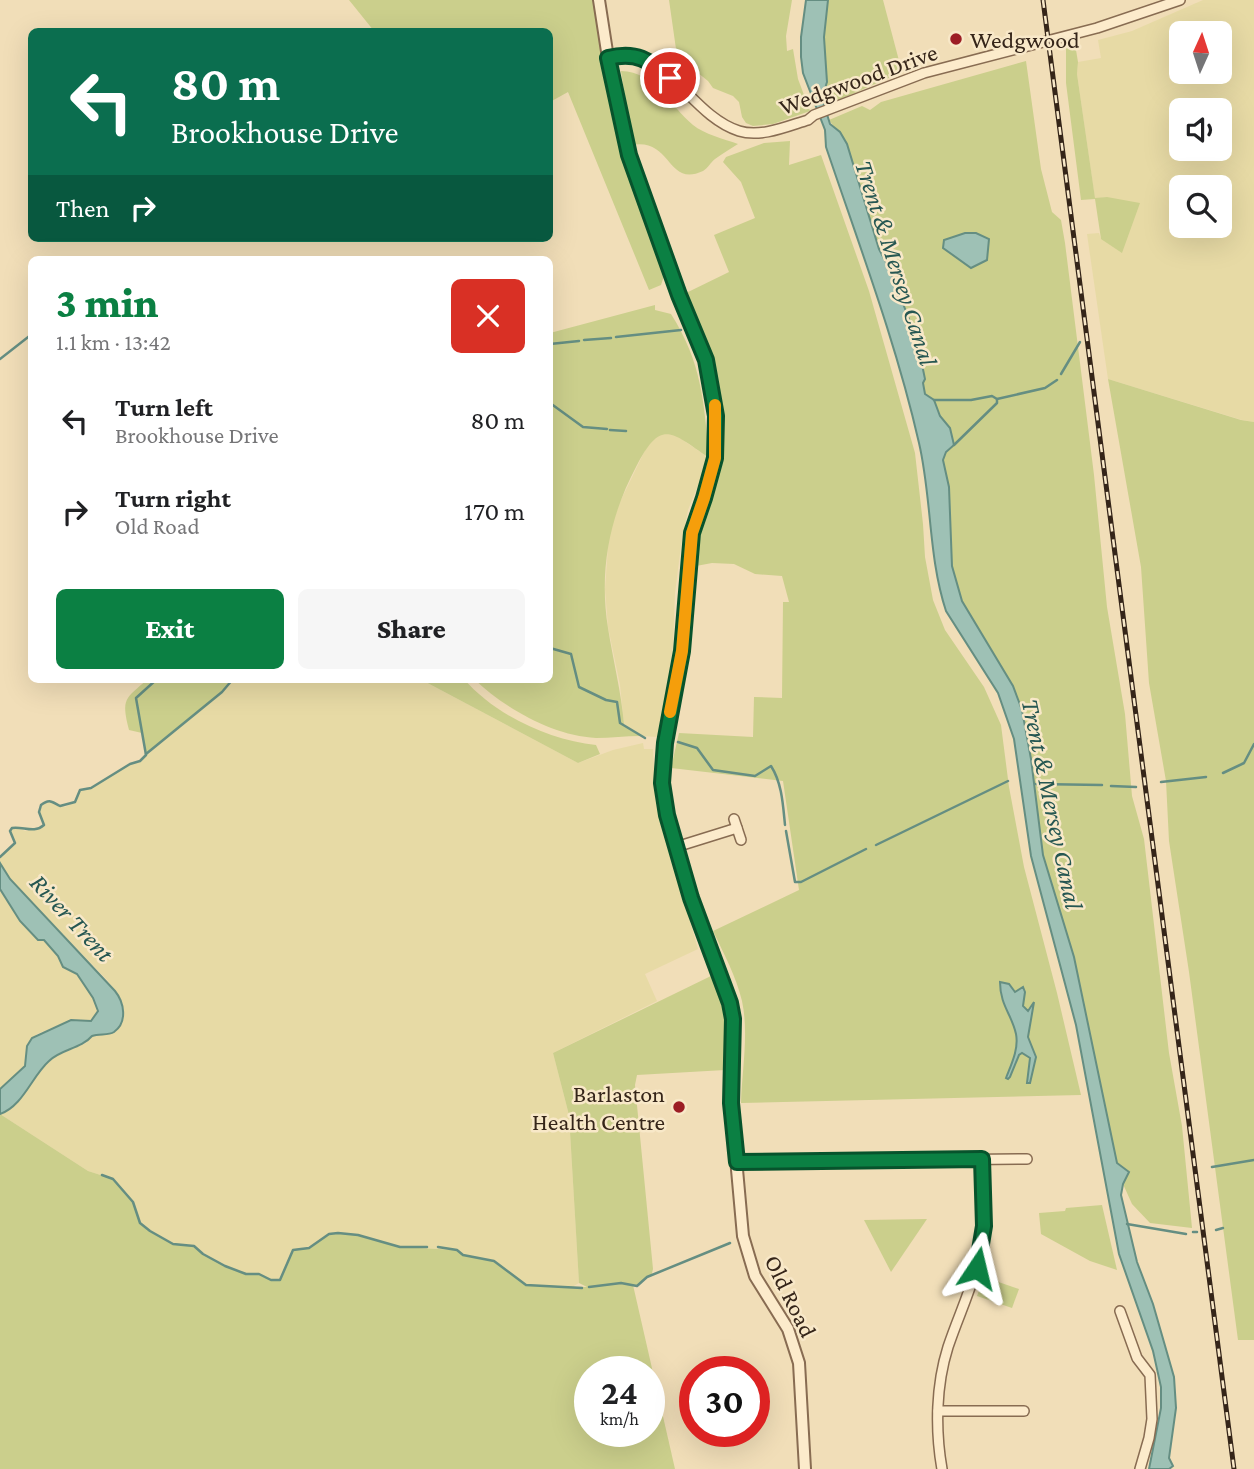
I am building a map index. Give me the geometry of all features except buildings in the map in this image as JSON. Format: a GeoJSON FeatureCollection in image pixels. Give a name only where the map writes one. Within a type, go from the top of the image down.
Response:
{"type":"FeatureCollection","features":[{"type":"Feature","properties":{"kind":"street","name":"Old Road"},"geometry":{"type":"LineString","coordinates":[[599,0],[608,58],[629,155],[679,295],[706,360],[716,416],[715,458],[692,533],[682,651],[662,764],[667,815],[676,847],[691,898],[730,1003],[733,1019],[731,1103],[743,1236],[755,1276],[788,1329],[799,1363],[805,1469]]}},
{"type":"Feature","properties":{"kind":"street","name":"Wedgwood Drive"},"geometry":{"type":"LineString","coordinates":[[608,58],[622,55],[646,59],[708,113],[740,131],[757,133],[808,120],[814,115],[925,73],[1097,29],[1180,0]]}},
{"type":"Feature","properties":{"kind":"street"},"geometry":{"type":"LineString","coordinates":[[676,847],[736,823],[741,840]]}},
{"type":"Feature","properties":{"kind":"street"},"geometry":{"type":"LineString","coordinates":[[942,1469],[938,1396],[943,1364],[974,1280],[982,1246],[982,1159]]}},
{"type":"Feature","properties":{"kind":"street"},"geometry":{"type":"LineString","coordinates":[[737,1162],[1027,1159]]}},
{"type":"Feature","properties":{"kind":"street"},"geometry":{"type":"LineString","coordinates":[[1120,1311],[1137,1358],[1150,1375],[1152,1419],[1140,1469]]}},
{"type":"Feature","properties":{"kind":"street"},"geometry":{"type":"LineString","coordinates":[[938,1412],[1024,1411]]}},
{"type":"Feature","properties":{"kind":"shaded area"},"geometry":{"type":"Polygon","coordinates":[[[1203,0],[1254,0],[1254,422],[1108,379],[1087,234],[1099,233],[1101,239],[1107,197],[1095,199],[1077,74],[1078,62],[1101,58],[1098,40],[1132,31],[1203,0]]]}},
{"type":"Feature","properties":{"kind":"shaded area"},"geometry":{"type":"Polygon","coordinates":[[[665,433],[677,436],[709,458],[688,510],[681,546],[675,593],[673,647],[658,737],[641,736],[624,724],[620,685],[608,627],[605,589],[609,533],[620,502],[648,444],[655,436],[665,433]]]}},
{"type":"Feature","properties":{"kind":"shaded area"},"geometry":{"type":"Polygon","coordinates":[[[230,683],[428,683],[578,763],[613,750],[643,743],[644,749],[653,749],[656,803],[698,949],[645,974],[657,1001],[553,1053],[569,1115],[579,1283],[572,1287],[526,1285],[495,1262],[463,1255],[457,1250],[400,1247],[358,1235],[293,1250],[280,1280],[271,1280],[259,1274],[246,1274],[212,1259],[194,1246],[173,1244],[150,1231],[140,1223],[133,1202],[113,1179],[88,1171],[0,1114],[17,1103],[50,1059],[86,1043],[123,1005],[107,980],[10,879],[0,863],[0,857],[15,843],[10,831],[17,827],[25,831],[41,828],[44,822],[39,808],[47,800],[65,807],[75,802],[80,790],[91,788],[130,764],[140,761],[183,722],[230,683]]]}},
{"type":"Feature","properties":{"kind":"shaded area"},"geometry":{"type":"Polygon","coordinates":[[[0,891],[33,936],[44,940],[58,956],[63,967],[77,974],[93,998],[98,1012],[91,1021],[71,1020],[37,1034],[27,1046],[25,1066],[0,1089],[0,891]]]}},
{"type":"Feature","properties":{"kind":"green space"},"geometry":{"type":"Polygon","coordinates":[[[349,0],[593,0],[625,156],[664,276],[661,285],[649,290],[568,92],[553,100],[553,28],[372,28],[349,0]]]}},
{"type":"Feature","properties":{"kind":"green space"},"geometry":{"type":"Polygon","coordinates":[[[669,0],[792,0],[786,36],[787,51],[793,49],[798,79],[810,111],[773,124],[753,126],[746,123],[739,102],[733,96],[713,88],[677,56],[669,0]]]}},
{"type":"Feature","properties":{"kind":"green space"},"geometry":{"type":"Polygon","coordinates":[[[828,0],[883,0],[902,72],[834,102],[822,98],[827,82],[824,37],[828,0]]]}},
{"type":"Feature","properties":{"kind":"green space"},"geometry":{"type":"Polygon","coordinates":[[[1075,44],[1095,198],[1107,197],[1140,203],[1122,253],[1101,239],[1095,199],[1081,200],[1066,83],[1066,47],[1075,44]]]}},
{"type":"Feature","properties":{"kind":"green space"},"geometry":{"type":"Polygon","coordinates":[[[1026,61],[1041,169],[1052,212],[1061,220],[1065,243],[1094,475],[1107,607],[1125,714],[1132,796],[1144,839],[1169,1053],[1182,1126],[1192,1228],[1150,1223],[1132,1204],[1123,1184],[1123,1172],[1117,1163],[1074,957],[1043,855],[1022,710],[1013,686],[962,601],[952,566],[951,524],[943,460],[946,452],[954,445],[950,428],[940,416],[934,400],[925,395],[925,379],[917,340],[879,249],[847,144],[829,120],[862,106],[870,110],[881,102],[1026,61]]]}},
{"type":"Feature","properties":{"kind":"green space"},"geometry":{"type":"Polygon","coordinates":[[[621,71],[644,77],[653,83],[684,117],[698,128],[738,144],[715,159],[703,171],[691,174],[682,173],[675,168],[655,148],[632,145],[621,71]]]}},
{"type":"Feature","properties":{"kind":"green space"},"geometry":{"type":"Polygon","coordinates":[[[790,141],[789,165],[821,155],[869,291],[915,453],[925,557],[933,600],[945,630],[984,687],[1001,725],[1024,867],[1081,1095],[741,1103],[744,1013],[736,983],[713,931],[799,890],[783,781],[671,768],[679,733],[753,737],[754,697],[782,698],[783,602],[789,602],[782,576],[755,574],[734,564],[712,563],[696,566],[703,520],[717,467],[719,411],[707,349],[686,293],[729,272],[714,235],[755,218],[741,182],[723,162],[726,157],[764,143],[790,141]]]}},
{"type":"Feature","properties":{"kind":"green space"},"geometry":{"type":"Polygon","coordinates":[[[655,305],[655,310],[671,314],[689,349],[700,383],[709,458],[675,436],[667,434],[652,442],[627,486],[609,545],[606,607],[623,712],[622,724],[640,736],[596,738],[563,732],[514,710],[478,683],[553,683],[553,332],[655,305]]]}},
{"type":"Feature","properties":{"kind":"green space"},"geometry":{"type":"Polygon","coordinates":[[[1108,379],[1254,422],[1254,1340],[1238,1340],[1169,841],[1166,781],[1149,683],[1141,567],[1108,379]]]}},
{"type":"Feature","properties":{"kind":"green space"},"geometry":{"type":"Polygon","coordinates":[[[144,683],[230,683],[146,755],[142,733],[129,730],[125,705],[130,695],[144,683]]]}},
{"type":"Feature","properties":{"kind":"green space"},"geometry":{"type":"Polygon","coordinates":[[[428,683],[468,683],[491,704],[524,724],[560,738],[596,745],[600,754],[578,763],[428,683]]]}},
{"type":"Feature","properties":{"kind":"green space"},"geometry":{"type":"Polygon","coordinates":[[[713,975],[723,1011],[725,1070],[637,1075],[635,1085],[653,1269],[651,1277],[647,1277],[637,1286],[633,1285],[649,1356],[574,1356],[574,1447],[665,1447],[665,1425],[675,1469],[0,1469],[0,1114],[88,1171],[113,1179],[133,1202],[140,1223],[150,1231],[173,1244],[194,1246],[225,1266],[246,1274],[259,1274],[271,1280],[280,1280],[293,1250],[309,1248],[329,1234],[338,1233],[358,1235],[400,1247],[457,1250],[463,1255],[494,1261],[527,1285],[587,1287],[579,1283],[569,1115],[553,1053],[713,975]]]}},
{"type":"Feature","properties":{"kind":"green space"},"geometry":{"type":"Polygon","coordinates":[[[1102,1205],[1117,1270],[1090,1261],[1041,1234],[1039,1213],[1102,1205]]]}},
{"type":"Feature","properties":{"kind":"green space"},"geometry":{"type":"Polygon","coordinates":[[[927,1219],[891,1272],[864,1220],[927,1219]]]}},
{"type":"Feature","properties":{"kind":"green space"},"geometry":{"type":"Polygon","coordinates":[[[984,1277],[1019,1289],[1012,1308],[977,1296],[984,1277]]]}},
{"type":"Feature","properties":{"kind":"water"},"geometry":{"type":"Polygon","coordinates":[[[806,0],[828,0],[824,37],[827,82],[822,98],[830,124],[840,132],[847,144],[879,249],[917,340],[925,379],[925,394],[934,400],[940,416],[950,428],[954,445],[946,452],[943,460],[949,487],[952,566],[962,601],[1013,686],[1022,710],[1043,855],[1074,957],[1117,1163],[1129,1172],[1121,1195],[1137,1262],[1153,1304],[1174,1377],[1176,1408],[1169,1458],[1173,1466],[1169,1469],[1149,1469],[1161,1408],[1161,1387],[1153,1351],[1119,1254],[1076,1025],[1031,856],[1014,739],[998,693],[946,611],[940,590],[923,464],[910,405],[826,147],[825,130],[803,73],[801,37],[806,0]]]}},
{"type":"Feature","properties":{"kind":"water"},"geometry":{"type":"Polygon","coordinates":[[[965,233],[976,233],[989,239],[987,260],[971,268],[943,248],[944,240],[965,233]]]}},
{"type":"Feature","properties":{"kind":"water"},"geometry":{"type":"Polygon","coordinates":[[[0,863],[10,879],[115,991],[121,1001],[123,1018],[114,1032],[92,1036],[82,1044],[54,1057],[43,1067],[21,1098],[0,1114],[0,1089],[25,1066],[27,1046],[32,1038],[71,1020],[91,1021],[98,1011],[77,974],[63,967],[58,956],[44,940],[38,940],[20,921],[0,889],[0,863]]]}},
{"type":"Feature","properties":{"kind":"water"},"geometry":{"type":"Polygon","coordinates":[[[1000,982],[1009,984],[1015,992],[1023,987],[1023,1006],[1028,1011],[1034,1002],[1028,1037],[1036,1057],[1030,1083],[1027,1083],[1030,1058],[1022,1053],[1010,1077],[1006,1078],[1017,1040],[1002,997],[1000,982]]]}},
{"type":"Feature","properties":{"kind":"waterway"},"geometry":{"type":"LineString","coordinates":[[616,337],[681,330]]}},
{"type":"Feature","properties":{"kind":"waterway"},"geometry":{"type":"LineString","coordinates":[[0,359],[28,337]]}},
{"type":"Feature","properties":{"kind":"waterway"},"geometry":{"type":"LineString","coordinates":[[584,340],[611,338]]}},
{"type":"Feature","properties":{"kind":"waterway"},"geometry":{"type":"LineString","coordinates":[[553,344],[579,341]]}},
{"type":"Feature","properties":{"kind":"waterway"},"geometry":{"type":"LineString","coordinates":[[1061,374],[1080,342]]}},
{"type":"Feature","properties":{"kind":"waterway"},"geometry":{"type":"LineString","coordinates":[[954,445],[997,403],[997,399],[1045,388],[1057,380]]}},
{"type":"Feature","properties":{"kind":"waterway"},"geometry":{"type":"LineString","coordinates":[[934,400],[971,400],[992,396],[997,399]]}},
{"type":"Feature","properties":{"kind":"waterway"},"geometry":{"type":"LineString","coordinates":[[553,405],[583,427],[607,429]]}},
{"type":"Feature","properties":{"kind":"waterway"},"geometry":{"type":"LineString","coordinates":[[610,430],[626,431]]}},
{"type":"Feature","properties":{"kind":"waterway"},"geometry":{"type":"LineString","coordinates":[[553,649],[571,654],[579,687],[606,700],[617,702],[620,723],[645,738]]}},
{"type":"Feature","properties":{"kind":"waterway"},"geometry":{"type":"LineString","coordinates":[[0,857],[15,843],[10,831],[12,828],[32,829],[44,825],[39,812],[41,805],[49,801],[60,806],[75,802],[80,790],[91,788],[146,755],[136,698],[153,683]]}},
{"type":"Feature","properties":{"kind":"waterway"},"geometry":{"type":"LineString","coordinates":[[146,754],[230,683]]}},
{"type":"Feature","properties":{"kind":"waterway"},"geometry":{"type":"LineString","coordinates":[[678,742],[697,748],[713,770],[755,776],[771,766],[780,787],[785,825]]}},
{"type":"Feature","properties":{"kind":"waterway"},"geometry":{"type":"LineString","coordinates":[[1223,773],[1244,763],[1254,744]]}},
{"type":"Feature","properties":{"kind":"waterway"},"geometry":{"type":"LineString","coordinates":[[1161,782],[1206,777]]}},
{"type":"Feature","properties":{"kind":"waterway"},"geometry":{"type":"LineString","coordinates":[[876,845],[1008,781]]}},
{"type":"Feature","properties":{"kind":"waterway","name":"Trent & Mersey Canal"},"geometry":{"type":"LineString","coordinates":[[1036,784],[1102,785]]}},
{"type":"Feature","properties":{"kind":"waterway"},"geometry":{"type":"LineString","coordinates":[[1111,786],[1136,787]]}},
{"type":"Feature","properties":{"kind":"waterway"},"geometry":{"type":"LineString","coordinates":[[786,831],[795,882],[801,882],[866,849]]}},
{"type":"Feature","properties":{"kind":"waterway"},"geometry":{"type":"LineString","coordinates":[[1212,1167],[1254,1160]]}},
{"type":"Feature","properties":{"kind":"waterway"},"geometry":{"type":"LineString","coordinates":[[102,1175],[113,1179],[133,1202],[140,1223],[150,1231],[173,1244],[194,1246],[225,1266],[246,1274],[259,1274],[271,1280],[280,1280],[293,1250],[309,1248],[329,1234],[358,1235],[400,1247],[427,1247]]}},
{"type":"Feature","properties":{"kind":"waterway"},"geometry":{"type":"LineString","coordinates":[[1127,1224],[1186,1234]]}},
{"type":"Feature","properties":{"kind":"waterway"},"geometry":{"type":"LineString","coordinates":[[1216,1230],[1223,1228]]}},
{"type":"Feature","properties":{"kind":"waterway"},"geometry":{"type":"LineString","coordinates":[[589,1287],[621,1283],[637,1286],[647,1277],[730,1243]]}},
{"type":"Feature","properties":{"kind":"waterway"},"geometry":{"type":"LineString","coordinates":[[438,1247],[494,1261],[526,1285],[582,1288]]}},
{"type":"Feature","properties":{"kind":"railway"},"geometry":{"type":"LineString","coordinates":[[1043,0],[1234,1469]]}},
{"type":"Feature","properties":{"kind":"slow traffic"},"geometry":{"type":"LineString","coordinates":[[670,712],[682,651],[692,533],[715,458],[715,405]]}},
{"type":"Feature","properties":{"kind":"place","name":"Wedgwood"},"geometry":{"type":"Point","coordinates":[956,39]}},
{"type":"Feature","properties":{"kind":"place","name":"Barlaston Health Centre"},"geometry":{"type":"Point","coordinates":[679,1107]}},
{"type":"Feature","properties":{"kind":"route"},"geometry":{"type":"LineString","coordinates":[[670,78],[646,59],[622,55],[608,58],[629,155],[679,295],[706,360],[716,416],[715,458],[692,533],[682,651],[670,709],[662,783],[677,853],[730,1003],[733,1019],[731,1103],[737,1162],[982,1159],[984,1226],[977,1268]]}},
{"type":"Feature","properties":{"kind":"water label","name":"River Trent"},"geometry":{"type":"Point","coordinates":[72,918]}}]}
